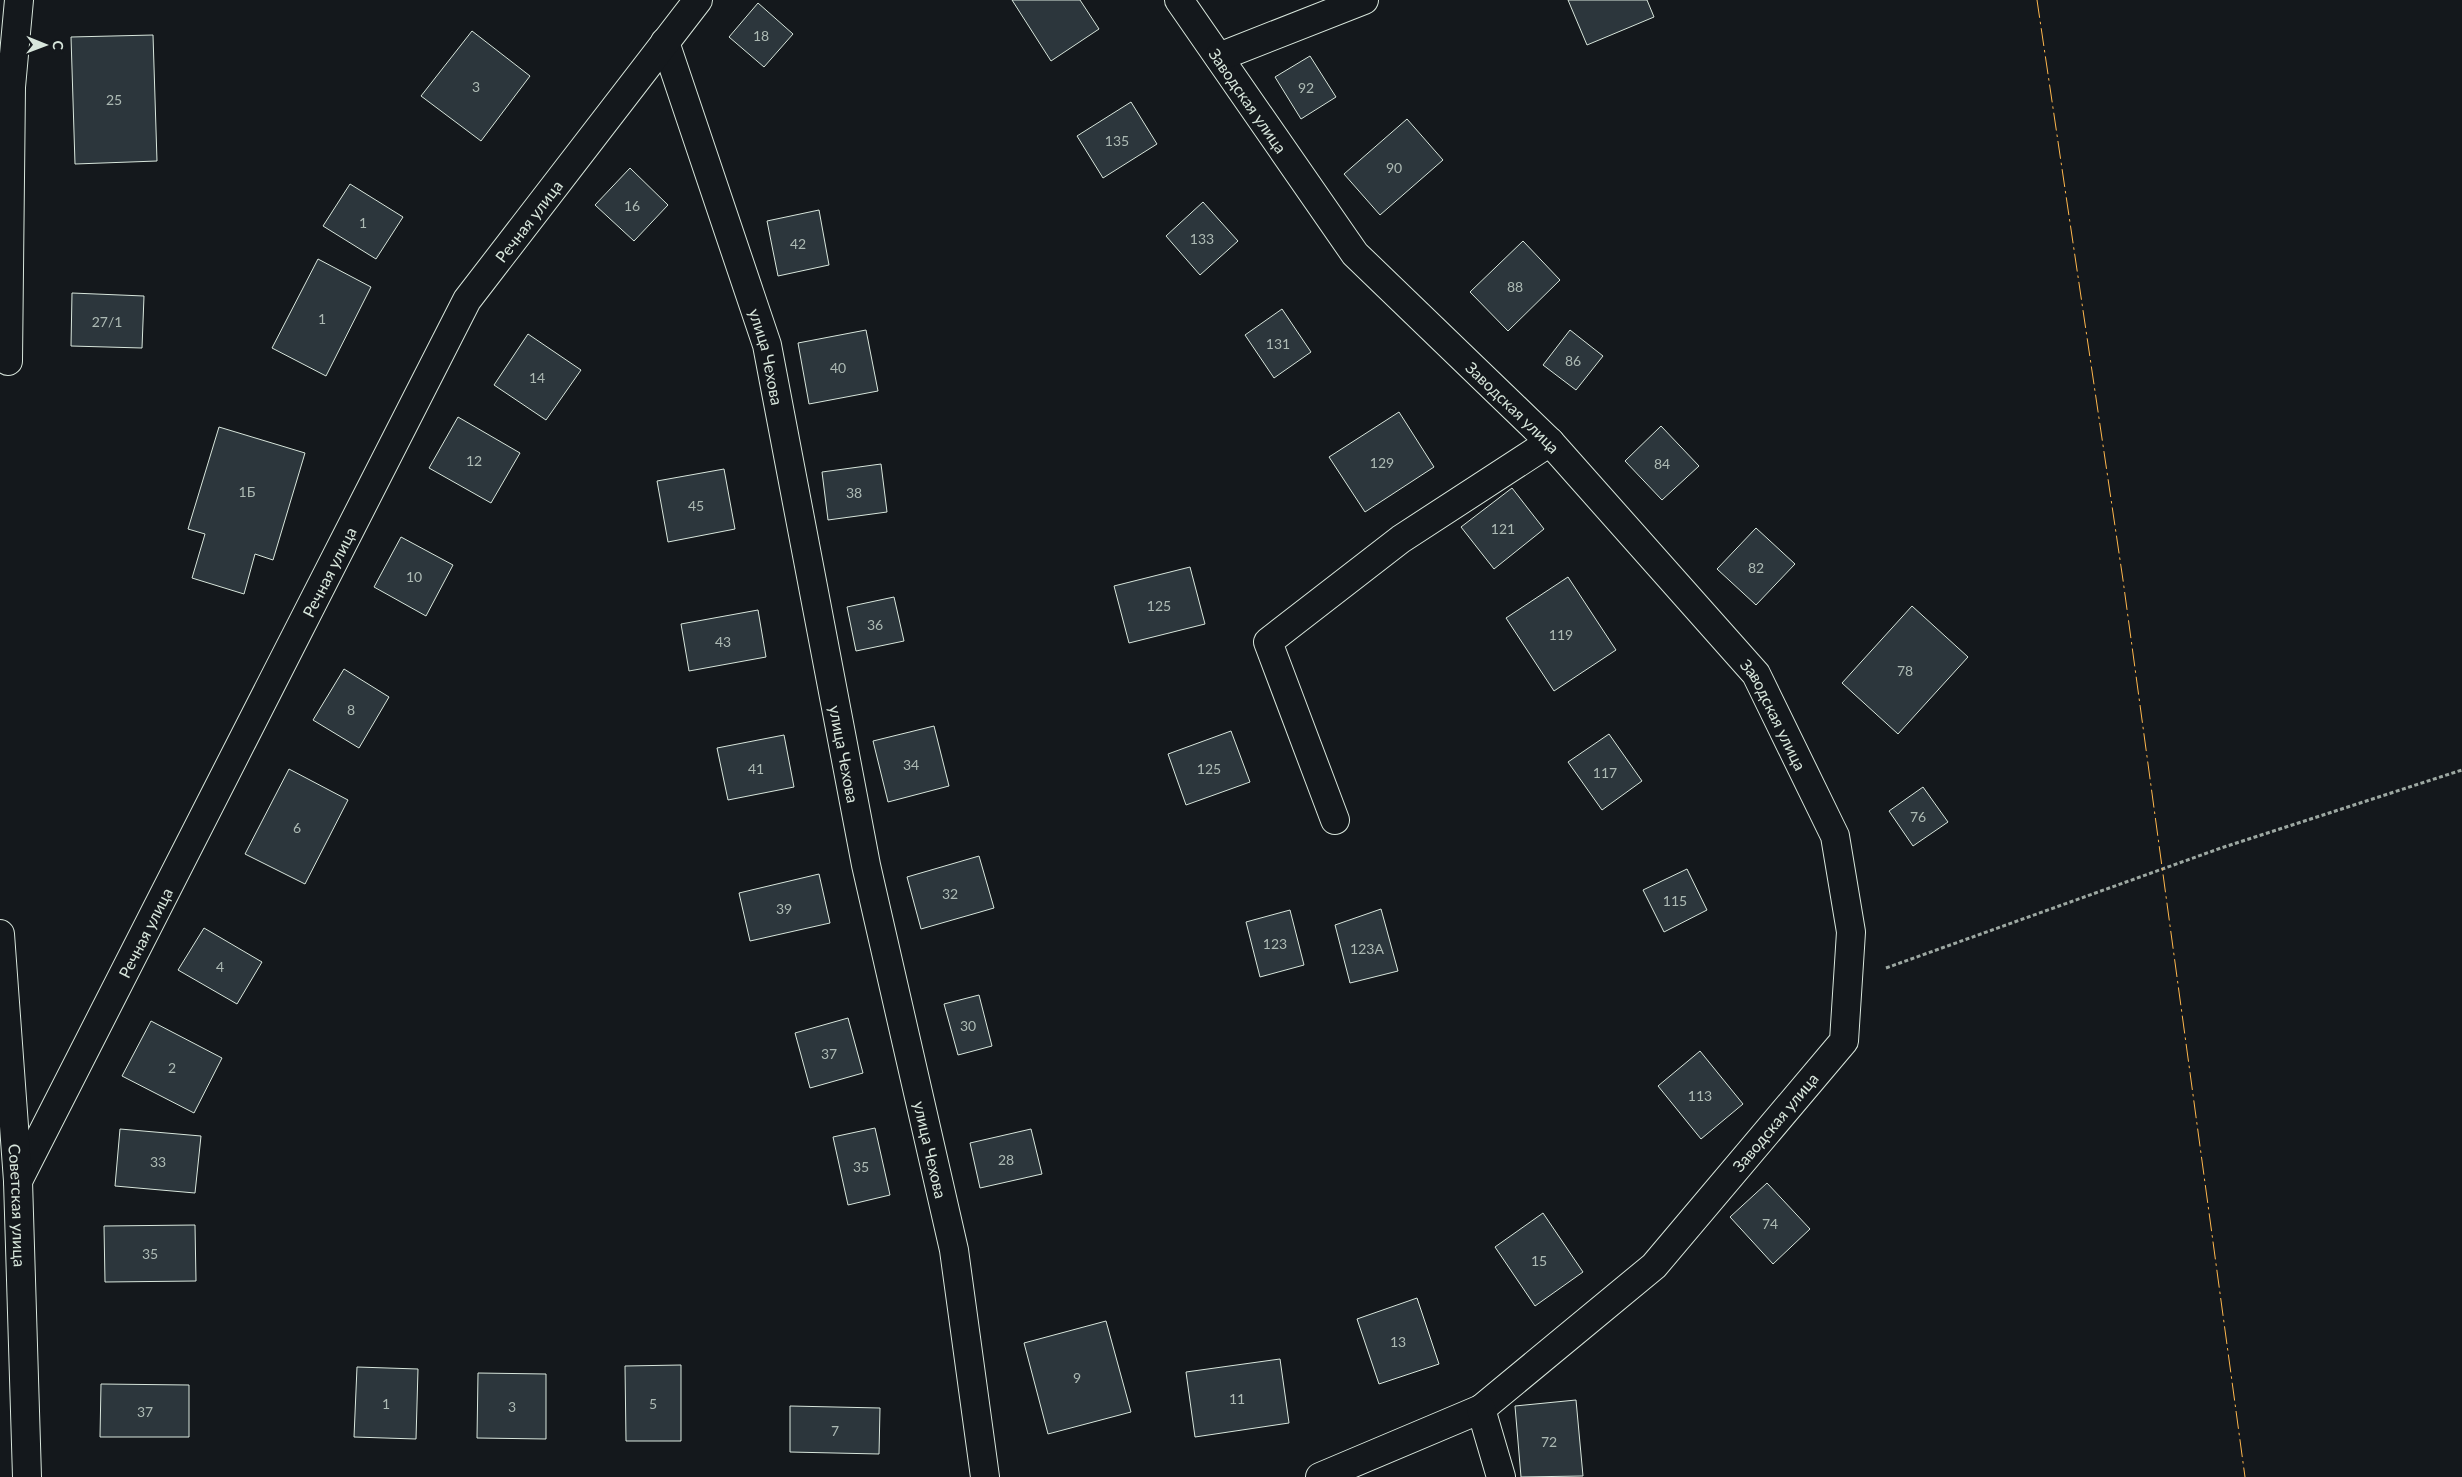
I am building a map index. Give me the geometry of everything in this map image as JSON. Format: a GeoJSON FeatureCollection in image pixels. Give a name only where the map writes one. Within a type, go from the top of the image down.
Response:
{"type":"FeatureCollection","features":[{"type":"Feature","properties":{"kind":"street"},"geometry":{"type":"LineString","coordinates":[[0,6],[5,0]]}},
{"type":"Feature","properties":{"kind":"street"},"geometry":{"type":"LineString","coordinates":[[8,362],[11,87],[19,0]]}},
{"type":"Feature","properties":{"kind":"street","name":"Речная улица"},"geometry":{"type":"LineString","coordinates":[[18,1181],[467,300],[698,0]]}},
{"type":"Feature","properties":{"kind":"street","name":"Заводская улица"},"geometry":{"type":"LineString","coordinates":[[1179,0],[1355,254],[1550,442],[1756,674],[1835,836],[1851,932],[1844,1041],[1654,1266],[1481,1409],[1320,1477]]}},
{"type":"Feature","properties":{"kind":"street"},"geometry":{"type":"LineString","coordinates":[[1219,57],[1364,0]]}},
{"type":"Feature","properties":{"kind":"street","name":"улица Чехова"},"geometry":{"type":"LineString","coordinates":[[665,42],[767,346],[866,865],[954,1250],[985,1477]]}},
{"type":"Feature","properties":{"kind":"street"},"geometry":{"type":"LineString","coordinates":[[1335,820],[1268,642],[1401,538],[1550,442]]}},
{"type":"Feature","properties":{"kind":"street","name":"Советская улица"},"geometry":{"type":"LineString","coordinates":[[0,934],[18,1181],[27,1477]]}},
{"type":"Feature","properties":{"kind":"street"},"geometry":{"type":"LineString","coordinates":[[1481,1409],[1501,1477]]}},
{"type":"Feature","properties":{"kind":"path"},"geometry":{"type":"LineString","coordinates":[[1848,981],[2221,848],[2462,770]]}},
{"type":"Feature","properties":{"kind":"building"},"geometry":{"type":"Polygon","coordinates":[[[1012,0],[1080,0],[1099,29],[1051,61],[1012,0]]]}},
{"type":"Feature","properties":{"kind":"building"},"geometry":{"type":"Polygon","coordinates":[[[1568,0],[1647,0],[1654,17],[1587,45],[1568,0]]]}},
{"type":"Feature","properties":{"kind":"building"},"geometry":{"type":"Polygon","coordinates":[[[758,3],[793,34],[764,67],[729,37],[758,3]]]}},
{"type":"Feature","properties":{"kind":"building"},"geometry":{"type":"Polygon","coordinates":[[[472,31],[530,76],[481,141],[421,96],[472,31]]]}},
{"type":"Feature","properties":{"kind":"building"},"geometry":{"type":"Polygon","coordinates":[[[153,35],[157,161],[75,164],[71,37],[153,35]]]}},
{"type":"Feature","properties":{"kind":"building"},"geometry":{"type":"Polygon","coordinates":[[[1310,56],[1336,97],[1301,119],[1275,77],[1310,56]]]}},
{"type":"Feature","properties":{"kind":"building"},"geometry":{"type":"Polygon","coordinates":[[[1131,102],[1157,144],[1103,178],[1077,136],[1131,102]]]}},
{"type":"Feature","properties":{"kind":"building"},"geometry":{"type":"Polygon","coordinates":[[[1407,119],[1443,160],[1380,215],[1344,174],[1407,119]]]}},
{"type":"Feature","properties":{"kind":"building"},"geometry":{"type":"Polygon","coordinates":[[[630,168],[668,205],[634,241],[595,205],[630,168]]]}},
{"type":"Feature","properties":{"kind":"building"},"geometry":{"type":"Polygon","coordinates":[[[350,184],[403,217],[376,259],[323,226],[350,184]]]}},
{"type":"Feature","properties":{"kind":"building"},"geometry":{"type":"Polygon","coordinates":[[[1203,202],[1238,241],[1200,275],[1166,236],[1203,202]]]}},
{"type":"Feature","properties":{"kind":"building"},"geometry":{"type":"Polygon","coordinates":[[[819,210],[829,265],[778,276],[767,221],[819,210]]]}},
{"type":"Feature","properties":{"kind":"building"},"geometry":{"type":"Polygon","coordinates":[[[1523,241],[1560,280],[1508,331],[1470,292],[1523,241]]]}},
{"type":"Feature","properties":{"kind":"building"},"geometry":{"type":"Polygon","coordinates":[[[318,259],[371,287],[326,376],[272,348],[318,259]]]}},
{"type":"Feature","properties":{"kind":"building"},"geometry":{"type":"Polygon","coordinates":[[[72,293],[144,296],[142,348],[71,346],[72,293]]]}},
{"type":"Feature","properties":{"kind":"building"},"geometry":{"type":"Polygon","coordinates":[[[1282,309],[1311,352],[1274,378],[1245,335],[1282,309]]]}},
{"type":"Feature","properties":{"kind":"building"},"geometry":{"type":"Polygon","coordinates":[[[866,330],[878,391],[809,404],[798,343],[866,330]]]}},
{"type":"Feature","properties":{"kind":"building"},"geometry":{"type":"Polygon","coordinates":[[[1570,330],[1603,356],[1576,390],[1543,365],[1570,330]]]}},
{"type":"Feature","properties":{"kind":"building"},"geometry":{"type":"Polygon","coordinates":[[[528,334],[581,370],[546,420],[494,385],[528,334]]]}},
{"type":"Feature","properties":{"kind":"building"},"geometry":{"type":"Polygon","coordinates":[[[1399,412],[1434,467],[1365,512],[1329,457],[1399,412]]]}},
{"type":"Feature","properties":{"kind":"building"},"geometry":{"type":"Polygon","coordinates":[[[458,417],[520,453],[491,503],[429,468],[458,417]]]}},
{"type":"Feature","properties":{"kind":"building"},"geometry":{"type":"Polygon","coordinates":[[[1661,426],[1699,466],[1662,500],[1625,461],[1661,426]]]}},
{"type":"Feature","properties":{"kind":"building"},"geometry":{"type":"Polygon","coordinates":[[[219,427],[305,453],[273,560],[255,554],[244,594],[192,578],[205,534],[188,529],[219,427]]]}},
{"type":"Feature","properties":{"kind":"building"},"geometry":{"type":"Polygon","coordinates":[[[881,464],[887,512],[828,520],[822,472],[881,464]]]}},
{"type":"Feature","properties":{"kind":"building"},"geometry":{"type":"Polygon","coordinates":[[[724,469],[735,529],[668,542],[657,481],[724,469]]]}},
{"type":"Feature","properties":{"kind":"building"},"geometry":{"type":"Polygon","coordinates":[[[1512,488],[1544,529],[1494,569],[1461,527],[1512,488]]]}},
{"type":"Feature","properties":{"kind":"building"},"geometry":{"type":"Polygon","coordinates":[[[1756,528],[1795,564],[1756,605],[1717,569],[1756,528]]]}},
{"type":"Feature","properties":{"kind":"building"},"geometry":{"type":"Polygon","coordinates":[[[401,537],[453,565],[426,616],[374,587],[401,537]]]}},
{"type":"Feature","properties":{"kind":"building"},"geometry":{"type":"Polygon","coordinates":[[[1190,567],[1205,624],[1129,643],[1114,586],[1190,567]]]}},
{"type":"Feature","properties":{"kind":"building"},"geometry":{"type":"Polygon","coordinates":[[[1568,577],[1616,650],[1554,691],[1506,618],[1568,577]]]}},
{"type":"Feature","properties":{"kind":"building"},"geometry":{"type":"Polygon","coordinates":[[[894,597],[904,641],[856,651],[847,607],[894,597]]]}},
{"type":"Feature","properties":{"kind":"building"},"geometry":{"type":"Polygon","coordinates":[[[1912,606],[1968,657],[1898,734],[1842,683],[1912,606]]]}},
{"type":"Feature","properties":{"kind":"building"},"geometry":{"type":"Polygon","coordinates":[[[758,610],[766,657],[689,671],[681,624],[758,610]]]}},
{"type":"Feature","properties":{"kind":"building"},"geometry":{"type":"Polygon","coordinates":[[[344,669],[389,697],[359,748],[313,720],[344,669]]]}},
{"type":"Feature","properties":{"kind":"building"},"geometry":{"type":"Polygon","coordinates":[[[934,726],[949,786],[888,802],[873,741],[934,726]]]}},
{"type":"Feature","properties":{"kind":"building"},"geometry":{"type":"Polygon","coordinates":[[[1231,731],[1250,782],[1186,805],[1168,754],[1231,731]]]}},
{"type":"Feature","properties":{"kind":"building"},"geometry":{"type":"Polygon","coordinates":[[[1609,734],[1642,781],[1602,810],[1568,762],[1609,734]]]}},
{"type":"Feature","properties":{"kind":"building"},"geometry":{"type":"Polygon","coordinates":[[[784,735],[794,787],[728,800],[717,748],[784,735]]]}},
{"type":"Feature","properties":{"kind":"building"},"geometry":{"type":"Polygon","coordinates":[[[289,769],[348,800],[305,884],[245,854],[289,769]]]}},
{"type":"Feature","properties":{"kind":"building"},"geometry":{"type":"Polygon","coordinates":[[[1923,787],[1948,822],[1913,846],[1889,811],[1923,787]]]}},
{"type":"Feature","properties":{"kind":"building"},"geometry":{"type":"Polygon","coordinates":[[[979,856],[994,908],[921,929],[907,877],[979,856]]]}},
{"type":"Feature","properties":{"kind":"building"},"geometry":{"type":"Polygon","coordinates":[[[1687,869],[1707,910],[1664,932],[1643,890],[1687,869]]]}},
{"type":"Feature","properties":{"kind":"building"},"geometry":{"type":"Polygon","coordinates":[[[819,874],[830,923],[750,941],[739,893],[819,874]]]}},
{"type":"Feature","properties":{"kind":"building"},"geometry":{"type":"Polygon","coordinates":[[[1381,909],[1398,971],[1350,983],[1335,925],[1381,909]]]}},
{"type":"Feature","properties":{"kind":"building"},"geometry":{"type":"Polygon","coordinates":[[[1290,910],[1304,965],[1260,977],[1246,922],[1290,910]]]}},
{"type":"Feature","properties":{"kind":"building"},"geometry":{"type":"Polygon","coordinates":[[[204,928],[262,962],[237,1004],[178,970],[204,928]]]}},
{"type":"Feature","properties":{"kind":"building"},"geometry":{"type":"Polygon","coordinates":[[[979,995],[992,1046],[958,1055],[944,1004],[979,995]]]}},
{"type":"Feature","properties":{"kind":"building"},"geometry":{"type":"Polygon","coordinates":[[[848,1018],[863,1073],[810,1088],[795,1033],[848,1018]]]}},
{"type":"Feature","properties":{"kind":"building"},"geometry":{"type":"Polygon","coordinates":[[[151,1021],[222,1058],[194,1113],[122,1076],[151,1021]]]}},
{"type":"Feature","properties":{"kind":"building"},"geometry":{"type":"Polygon","coordinates":[[[1700,1051],[1743,1104],[1701,1139],[1658,1086],[1700,1051]]]}},
{"type":"Feature","properties":{"kind":"building"},"geometry":{"type":"Polygon","coordinates":[[[875,1128],[890,1195],[848,1205],[833,1137],[875,1128]]]}},
{"type":"Feature","properties":{"kind":"building"},"geometry":{"type":"Polygon","coordinates":[[[120,1129],[201,1136],[195,1193],[115,1186],[120,1129]]]}},
{"type":"Feature","properties":{"kind":"building"},"geometry":{"type":"Polygon","coordinates":[[[1031,1129],[1042,1174],[980,1188],[970,1143],[1031,1129]]]}},
{"type":"Feature","properties":{"kind":"building"},"geometry":{"type":"Polygon","coordinates":[[[1767,1183],[1810,1229],[1773,1264],[1730,1217],[1767,1183]]]}},
{"type":"Feature","properties":{"kind":"building"},"geometry":{"type":"Polygon","coordinates":[[[1543,1213],[1583,1272],[1535,1306],[1495,1247],[1543,1213]]]}},
{"type":"Feature","properties":{"kind":"building"},"geometry":{"type":"Polygon","coordinates":[[[195,1225],[196,1281],[105,1282],[104,1226],[195,1225]]]}},
{"type":"Feature","properties":{"kind":"building"},"geometry":{"type":"Polygon","coordinates":[[[1417,1298],[1439,1364],[1379,1384],[1357,1319],[1417,1298]]]}},
{"type":"Feature","properties":{"kind":"building"},"geometry":{"type":"Polygon","coordinates":[[[1106,1321],[1131,1412],[1048,1434],[1024,1343],[1106,1321]]]}},
{"type":"Feature","properties":{"kind":"building"},"geometry":{"type":"Polygon","coordinates":[[[1280,1359],[1289,1423],[1195,1437],[1186,1372],[1280,1359]]]}},
{"type":"Feature","properties":{"kind":"building"},"geometry":{"type":"Polygon","coordinates":[[[681,1365],[681,1441],[626,1441],[625,1366],[681,1365]]]}},
{"type":"Feature","properties":{"kind":"building"},"geometry":{"type":"Polygon","coordinates":[[[357,1367],[418,1369],[416,1439],[354,1437],[357,1367]]]}},
{"type":"Feature","properties":{"kind":"building"},"geometry":{"type":"Polygon","coordinates":[[[478,1373],[546,1374],[546,1439],[477,1438],[478,1373]]]}},
{"type":"Feature","properties":{"kind":"building"},"geometry":{"type":"Polygon","coordinates":[[[101,1384],[189,1385],[189,1437],[100,1437],[101,1384]]]}},
{"type":"Feature","properties":{"kind":"building"},"geometry":{"type":"Polygon","coordinates":[[[1576,1400],[1583,1476],[1521,1477],[1515,1406],[1576,1400]]]}},
{"type":"Feature","properties":{"kind":"building"},"geometry":{"type":"Polygon","coordinates":[[[790,1406],[880,1408],[879,1454],[790,1452],[790,1406]]]}},
{"type":"Feature","properties":{"kind":"power"},"geometry":{"type":"LineString","coordinates":[[2037,0],[2123,580],[2245,1477]]}}]}
